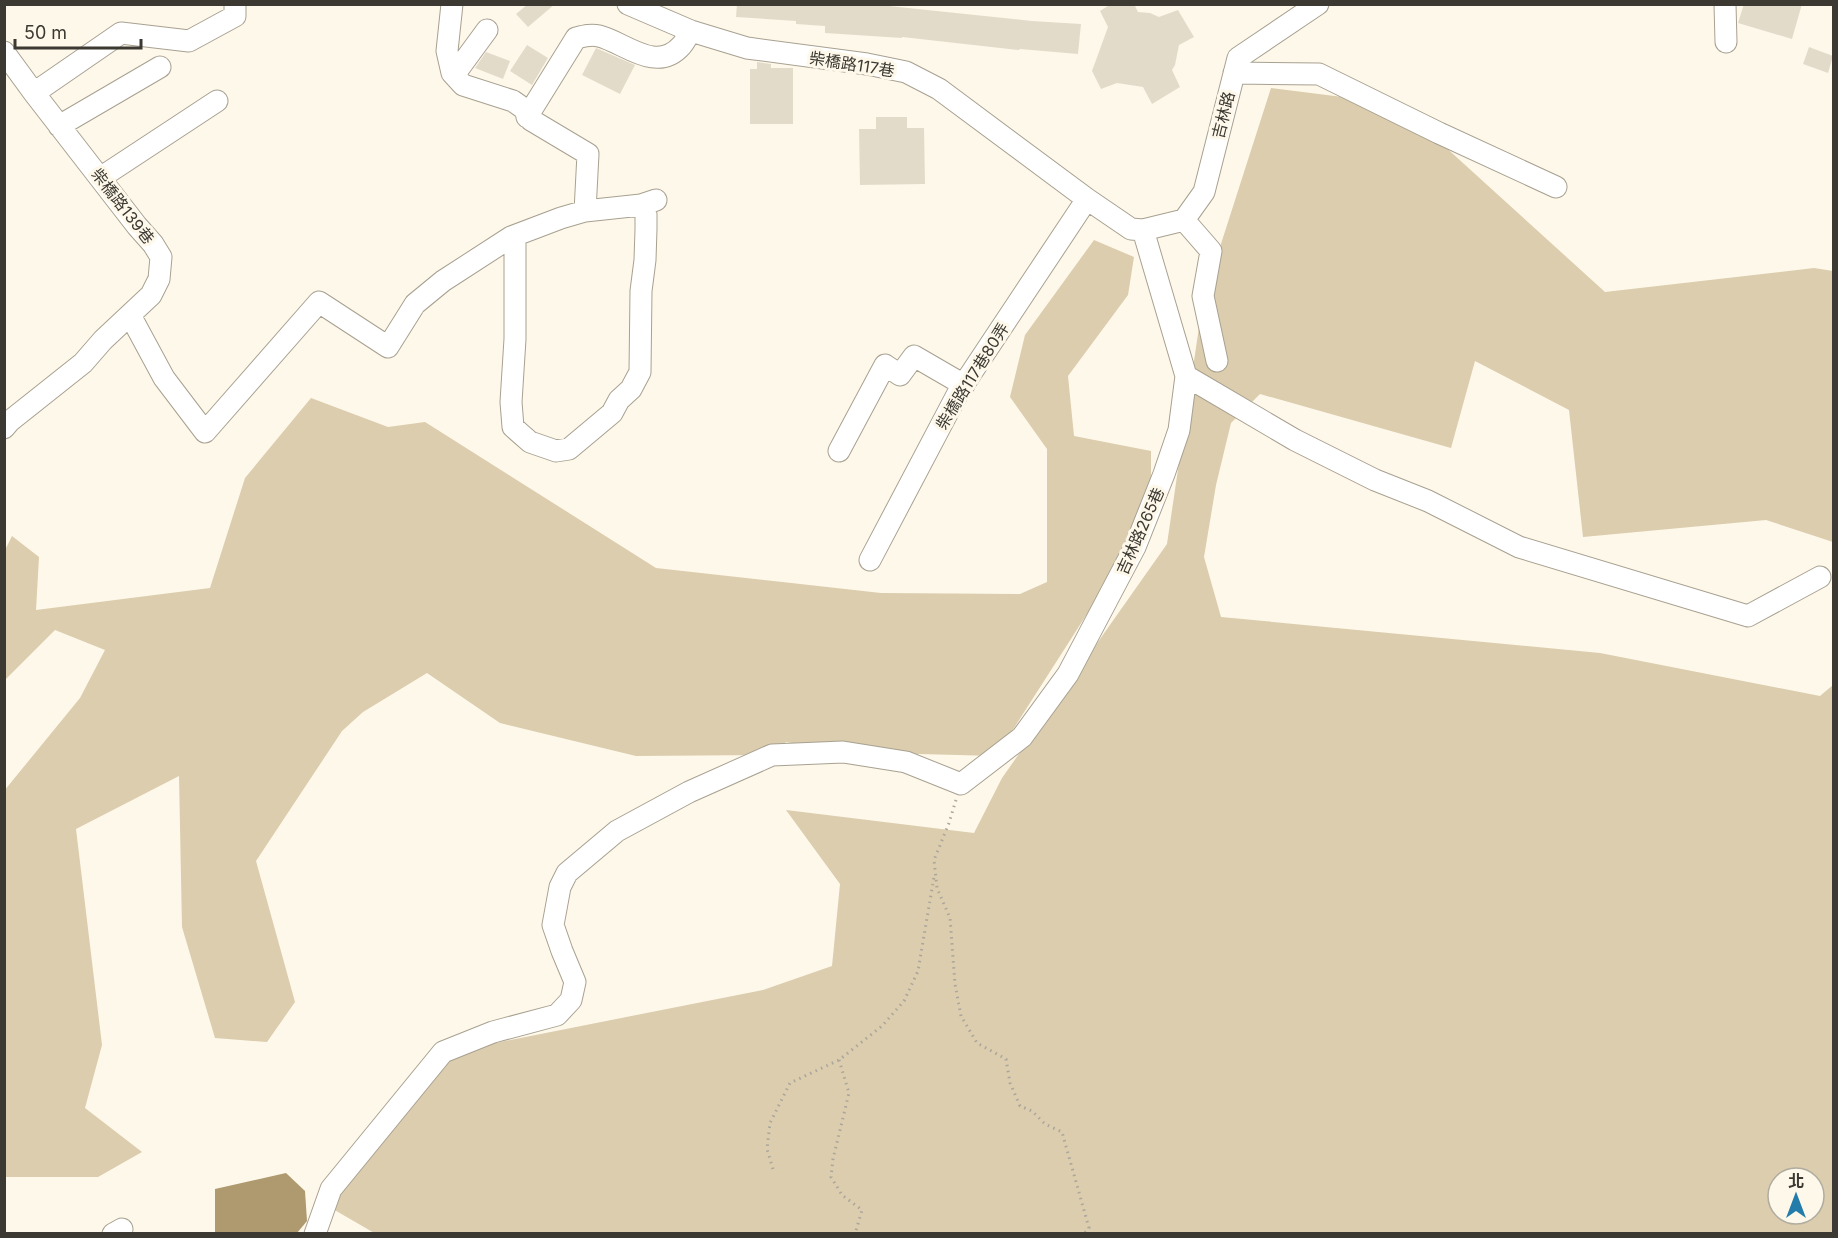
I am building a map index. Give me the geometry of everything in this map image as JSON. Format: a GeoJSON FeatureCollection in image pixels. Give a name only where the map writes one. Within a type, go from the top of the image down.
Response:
{"type":"FeatureCollection","features":[{"type":"Feature","properties":{"kind":"street"},"geometry":{"type":"LineString","coordinates":[[34,93],[121,33],[189,41],[235,16],[235,4]]}},
{"type":"Feature","properties":{"kind":"street"},"geometry":{"type":"LineString","coordinates":[[452,4],[447,51],[452,73],[463,85],[513,101],[523,108],[528,117],[588,154],[585,211]]}},
{"type":"Feature","properties":{"kind":"street","name":"柴橋路117巷"},"geometry":{"type":"LineString","coordinates":[[628,4],[691,31],[747,48],[867,64],[906,72],[939,89],[1131,229],[1143,230]]}},
{"type":"Feature","properties":{"kind":"street","name":"吉林路"},"geometry":{"type":"LineString","coordinates":[[1184,220],[1204,192],[1238,58],[1318,4]]}},
{"type":"Feature","properties":{"kind":"street"},"geometry":{"type":"LineString","coordinates":[[1725,4],[1726,42]]}},
{"type":"Feature","properties":{"kind":"street"},"geometry":{"type":"LineString","coordinates":[[454,75],[486,30]]}},
{"type":"Feature","properties":{"kind":"street"},"geometry":{"type":"LineString","coordinates":[[528,117],[576,38],[587,35],[600,36],[641,56],[660,57],[674,52],[691,31]]}},
{"type":"Feature","properties":{"kind":"street","name":"柴橋路139巷"},"geometry":{"type":"LineString","coordinates":[[4,52],[161,257],[161,271],[151,296],[103,340],[83,363],[4,428]]}},
{"type":"Feature","properties":{"kind":"street"},"geometry":{"type":"LineString","coordinates":[[59,126],[160,66]]}},
{"type":"Feature","properties":{"kind":"street"},"geometry":{"type":"LineString","coordinates":[[1234,73],[1319,74],[1438,133],[1556,187]]}},
{"type":"Feature","properties":{"kind":"street"},"geometry":{"type":"LineString","coordinates":[[100,178],[217,101]]}},
{"type":"Feature","properties":{"kind":"street","name":"柴橋路117巷80弄"},"geometry":{"type":"LineString","coordinates":[[870,560],[964,385],[1087,199]]}},
{"type":"Feature","properties":{"kind":"street"},"geometry":{"type":"LineString","coordinates":[[130,315],[164,378],[205,432],[319,302],[388,347],[415,304],[443,281],[511,237],[585,211],[649,202],[646,214],[645,260],[641,291],[640,372],[631,389],[619,400],[612,413],[569,449],[556,451],[530,442],[513,426],[511,402],[515,243],[511,237]]}},
{"type":"Feature","properties":{"kind":"street"},"geometry":{"type":"LineString","coordinates":[[1143,230],[1184,220],[1210,251],[1203,296],[1217,361]]}},
{"type":"Feature","properties":{"kind":"street","name":"吉林路265巷"},"geometry":{"type":"LineString","coordinates":[[961,784],[1022,737],[1068,674],[1135,547],[1179,430],[1186,376],[1143,230]]}},
{"type":"Feature","properties":{"kind":"street"},"geometry":{"type":"LineString","coordinates":[[838,451],[885,365],[900,375],[914,356],[964,385]]}},
{"type":"Feature","properties":{"kind":"street"},"geometry":{"type":"LineString","coordinates":[[1186,376],[1295,440],[1375,480],[1428,501],[1519,547],[1748,616],[1820,577]]}},
{"type":"Feature","properties":{"kind":"street"},"geometry":{"type":"LineString","coordinates":[[315,1233],[331,1189],[443,1052],[493,1032],[557,1015],[571,1000],[575,982],[553,925],[560,887],[567,873],[617,831],[689,792],[772,755],[843,752],[906,762],[961,784]]}},
{"type":"Feature","properties":{"kind":"path"},"geometry":{"type":"LineString","coordinates":[[961,784],[934,860],[937,888],[951,918],[955,984],[961,1016],[977,1043],[1006,1059],[1010,1083],[1020,1106],[1032,1111],[1045,1124],[1062,1132],[1089,1228],[1084,1233]]}},
{"type":"Feature","properties":{"kind":"path"},"geometry":{"type":"LineString","coordinates":[[773,1169],[767,1149],[770,1123],[790,1083],[838,1060],[882,1026],[904,1001],[918,970],[935,872]]}},
{"type":"Feature","properties":{"kind":"path"},"geometry":{"type":"LineString","coordinates":[[838,1060],[849,1094],[833,1159],[831,1177],[842,1195],[862,1210],[855,1233]]}},
{"type":"Feature","properties":{"kind":"shaded area"},"geometry":{"type":"Polygon","coordinates":[[[1271,88],[1398,104],[1605,292],[1814,268],[1833,271],[1833,542],[1766,520],[1583,537],[1569,410],[1475,361],[1451,448],[1260,394],[1231,423],[1216,485],[1204,557],[1221,617],[1600,653],[1820,696],[1833,685],[1833,1233],[376,1234],[326,1205],[429,1056],[763,990],[832,966],[840,884],[786,810],[974,833],[1002,778],[1167,544],[1203,300],[1271,88]]]}},
{"type":"Feature","properties":{"kind":"shaded area"},"geometry":{"type":"Polygon","coordinates":[[[1094,240],[1134,257],[1128,295],[1068,376],[1074,436],[1151,451],[1151,490],[1101,592],[996,756],[843,752],[786,742],[772,755],[636,756],[500,723],[427,673],[363,712],[342,731],[256,861],[295,1002],[267,1042],[215,1038],[182,927],[179,776],[76,829],[102,1045],[85,1108],[142,1152],[98,1177],[5,1177],[4,791],[80,698],[105,650],[55,630],[5,680],[5,550],[12,536],[39,557],[36,610],[210,588],[245,478],[311,398],[388,427],[425,422],[656,568],[881,593],[1020,594],[1047,582],[1047,449],[1010,397],[1025,335],[1094,240]]]}},
{"type":"Feature","properties":{"kind":"shaded area"},"geometry":{"type":"Polygon","coordinates":[[[286,1173],[305,1191],[307,1221],[297,1233],[215,1233],[215,1189],[286,1173]]]}},
{"type":"Feature","properties":{"kind":"building"},"geometry":{"type":"Polygon","coordinates":[[[528,4],[555,4],[528,27],[516,14],[528,4]]]}},
{"type":"Feature","properties":{"kind":"building"},"geometry":{"type":"Polygon","coordinates":[[[737,4],[870,4],[1081,24],[1078,54],[902,37],[825,33],[825,26],[796,24],[796,21],[736,17],[737,4]]]}},
{"type":"Feature","properties":{"kind":"building"},"geometry":{"type":"Polygon","coordinates":[[[1111,4],[1134,4],[1138,12],[1150,13],[1159,17],[1178,10],[1194,37],[1179,45],[1172,70],[1180,87],[1152,104],[1143,87],[1117,83],[1101,89],[1092,71],[1108,27],[1100,11],[1111,4]]]}},
{"type":"Feature","properties":{"kind":"building"},"geometry":{"type":"Polygon","coordinates":[[[1744,4],[1802,4],[1792,39],[1738,23],[1744,4]]]}},
{"type":"Feature","properties":{"kind":"building"},"geometry":{"type":"Polygon","coordinates":[[[527,45],[548,58],[532,85],[510,71],[527,45]]]}},
{"type":"Feature","properties":{"kind":"building"},"geometry":{"type":"Polygon","coordinates":[[[1809,47],[1833,56],[1828,73],[1803,64],[1809,47]]]}},
{"type":"Feature","properties":{"kind":"building"},"geometry":{"type":"Polygon","coordinates":[[[596,48],[635,65],[620,94],[582,75],[596,48]]]}},
{"type":"Feature","properties":{"kind":"building"},"geometry":{"type":"Polygon","coordinates":[[[486,52],[510,61],[503,79],[475,68],[486,52]]]}},
{"type":"Feature","properties":{"kind":"building"},"geometry":{"type":"Polygon","coordinates":[[[757,62],[771,64],[771,68],[793,68],[793,124],[750,124],[750,69],[757,69],[757,62]]]}},
{"type":"Feature","properties":{"kind":"building"},"geometry":{"type":"Polygon","coordinates":[[[876,117],[907,117],[907,128],[924,128],[925,184],[860,185],[859,129],[876,129],[876,117]]]}}]}
